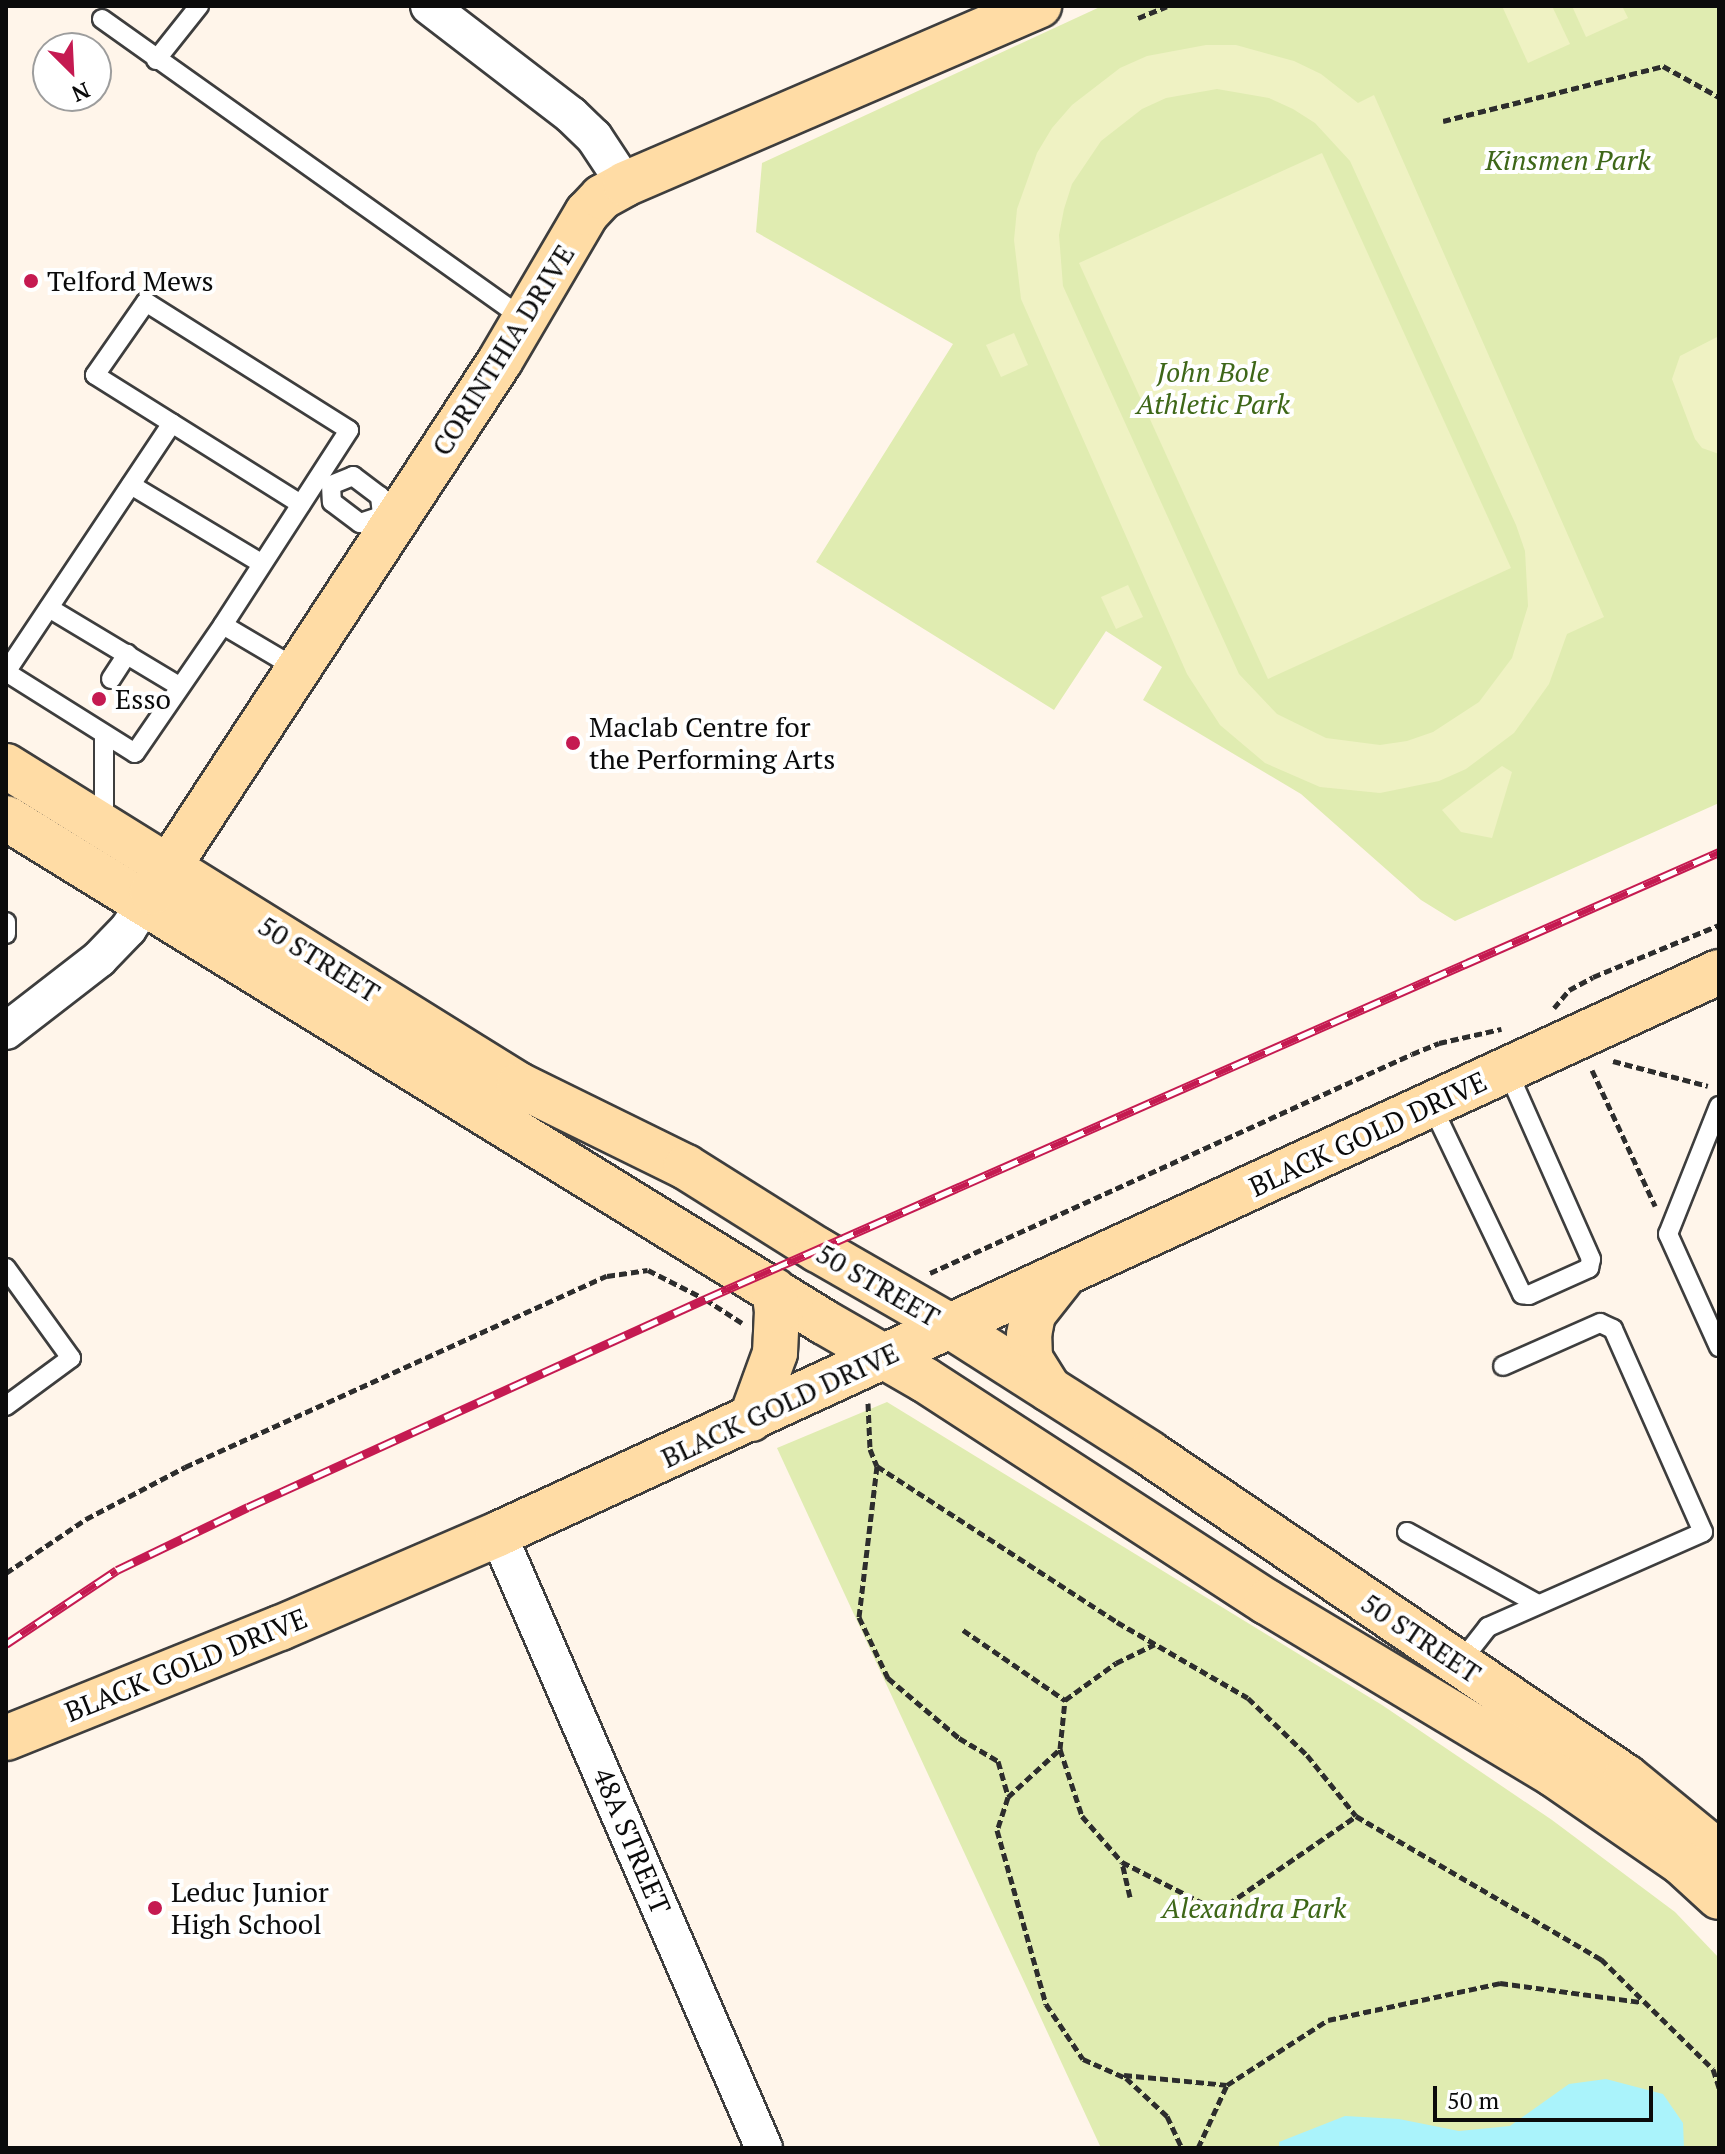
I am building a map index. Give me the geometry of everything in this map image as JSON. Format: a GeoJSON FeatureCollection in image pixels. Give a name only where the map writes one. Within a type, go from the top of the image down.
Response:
{"type":"FeatureCollection","features":[{"type":"Feature","properties":{"kind":"main road","name":"CORINTHIA DRIVE"},"geometry":{"type":"LineString","coordinates":[[144,904],[299,670],[388,520],[524,319],[587,213],[602,197],[995,15],[1039,6]]}},
{"type":"Feature","properties":{"kind":"main road","name":"50 STREET"},"geometry":{"type":"LineString","coordinates":[[6,766],[519,1085],[686,1167],[887,1291],[950,1326],[1049,1389],[1626,1777],[1719,1853]]}},
{"type":"Feature","properties":{"kind":"main road","name":"50 STREET"},"geometry":{"type":"LineString","coordinates":[[6,818],[774,1290],[870,1365],[1553,1774],[1682,1863],[1719,1897]]}},
{"type":"Feature","properties":{"kind":"main road","name":"BLACK GOLD DRIVE"},"geometry":{"type":"LineString","coordinates":[[6,1738],[372,1590],[870,1365],[1431,1104],[1506,1049],[1719,972]]}},
{"type":"Feature","properties":{"kind":"main road"},"geometry":{"type":"LineString","coordinates":[[1049,1389],[1030,1359],[1029,1335],[1033,1314],[1063,1275]]}},
{"type":"Feature","properties":{"kind":"main road"},"geometry":{"type":"LineString","coordinates":[[751,1419],[775,1353],[778,1334],[774,1290]]}},
{"type":"Feature","properties":{"kind":"street"},"geometry":{"type":"LineString","coordinates":[[441,8],[571,115],[594,137],[625,184]]}},
{"type":"Feature","properties":{"kind":"street"},"geometry":{"type":"LineString","coordinates":[[6,1031],[99,959],[128,929],[144,904]]}},
{"type":"Feature","properties":{"kind":"street","name":"48A STREET"},"geometry":{"type":"LineString","coordinates":[[498,1534],[764,2148]]}},
{"type":"Feature","properties":{"kind":"lane"},"geometry":{"type":"LineString","coordinates":[[156,60],[199,6]]}},
{"type":"Feature","properties":{"kind":"lane"},"geometry":{"type":"LineString","coordinates":[[102,19],[524,319]]}},
{"type":"Feature","properties":{"kind":"lane"},"geometry":{"type":"LineString","coordinates":[[172,423],[49,608],[14,644],[6,672],[88,715],[104,734],[135,753],[301,504],[324,481],[349,430],[146,302],[95,375],[172,423],[301,504]]}},
{"type":"Feature","properties":{"kind":"lane"},"geometry":{"type":"LineString","coordinates":[[353,476],[380,496],[388,520],[360,523],[332,502],[324,481],[353,476]]}},
{"type":"Feature","properties":{"kind":"lane"},"geometry":{"type":"LineString","coordinates":[[131,485],[261,563]]}},
{"type":"Feature","properties":{"kind":"lane"},"geometry":{"type":"LineString","coordinates":[[49,608],[179,686]]}},
{"type":"Feature","properties":{"kind":"lane"},"geometry":{"type":"LineString","coordinates":[[223,625],[299,670]]}},
{"type":"Feature","properties":{"kind":"lane"},"geometry":{"type":"LineString","coordinates":[[111,679],[127,654]]}},
{"type":"Feature","properties":{"kind":"lane"},"geometry":{"type":"LineString","coordinates":[[104,734],[104,826]]}},
{"type":"Feature","properties":{"kind":"lane"},"geometry":{"type":"LineString","coordinates":[[6,922],[6,934]]}},
{"type":"Feature","properties":{"kind":"lane"},"geometry":{"type":"LineString","coordinates":[[1431,1104],[1522,1294],[1529,1295],[1589,1268],[1591,1259],[1506,1049]]}},
{"type":"Feature","properties":{"kind":"lane"},"geometry":{"type":"LineString","coordinates":[[1719,1106],[1668,1234],[1719,1347]]}},
{"type":"Feature","properties":{"kind":"lane"},"geometry":{"type":"LineString","coordinates":[[6,1406],[71,1358],[9,1277]]}},
{"type":"Feature","properties":{"kind":"lane"},"geometry":{"type":"LineString","coordinates":[[1459,1664],[1488,1627],[1703,1532],[1613,1329],[1600,1323],[1503,1366]]}},
{"type":"Feature","properties":{"kind":"lane"},"geometry":{"type":"LineString","coordinates":[[1407,1532],[1538,1604]]}},
{"type":"Feature","properties":{"kind":"path"},"geometry":{"type":"LineString","coordinates":[[1138,18],[1167,6]]}},
{"type":"Feature","properties":{"kind":"path"},"geometry":{"type":"LineString","coordinates":[[1443,121],[1663,66],[1719,97]]}},
{"type":"Feature","properties":{"kind":"path"},"geometry":{"type":"LineString","coordinates":[[1668,1234],[1568,1026],[1569,990],[1719,925]]}},
{"type":"Feature","properties":{"kind":"path"},"geometry":{"type":"LineString","coordinates":[[1568,1026],[1719,1089]]}},
{"type":"Feature","properties":{"kind":"path"},"geometry":{"type":"LineString","coordinates":[[887,1291],[1439,1043],[1506,1049]]}},
{"type":"Feature","properties":{"kind":"path"},"geometry":{"type":"LineString","coordinates":[[6,1573],[86,1519],[185,1467],[607,1276],[648,1270],[705,1299],[757,1333],[778,1334]]}},
{"type":"Feature","properties":{"kind":"path"},"geometry":{"type":"LineString","coordinates":[[870,1365],[885,1393],[868,1402],[870,1449],[877,1466],[859,1617],[888,1678],[959,1738],[998,1761],[1008,1797]]}},
{"type":"Feature","properties":{"kind":"path"},"geometry":{"type":"LineString","coordinates":[[877,1466],[1155,1644],[1248,1698],[1307,1755],[1356,1816],[1601,1959],[1642,2002],[1719,2073]]}},
{"type":"Feature","properties":{"kind":"path"},"geometry":{"type":"LineString","coordinates":[[963,1630],[1065,1700]]}},
{"type":"Feature","properties":{"kind":"path"},"geometry":{"type":"LineString","coordinates":[[1155,1644],[1116,1663],[1065,1700],[1060,1749],[1082,1816],[1122,1862],[1218,1911],[1356,1816]]}},
{"type":"Feature","properties":{"kind":"path"},"geometry":{"type":"LineString","coordinates":[[1060,1749],[1008,1797],[997,1830],[1046,2004],[1083,2059],[1119,2075],[1167,2116],[1182,2148]]}},
{"type":"Feature","properties":{"kind":"path"},"geometry":{"type":"LineString","coordinates":[[1122,1862],[1130,1897]]}},
{"type":"Feature","properties":{"kind":"path"},"geometry":{"type":"LineString","coordinates":[[1198,2148],[1227,2085],[1328,2020],[1500,1983],[1642,2002]]}},
{"type":"Feature","properties":{"kind":"path"},"geometry":{"type":"LineString","coordinates":[[1713,2069],[1719,2088]]}},
{"type":"Feature","properties":{"kind":"path"},"geometry":{"type":"LineString","coordinates":[[1119,2075],[1227,2085]]}},
{"type":"Feature","properties":{"kind":"green space","name":"John Bole Athletic Park"},"geometry":{"type":"Polygon","coordinates":[[[1102,6],[1719,6],[1719,803],[1455,921],[1421,900],[1301,794],[1143,700],[1162,667],[1106,631],[1054,710],[816,562],[953,344],[756,232],[762,163],[1102,6]]]}},
{"type":"Feature","properties":{"kind":"green space"},"geometry":{"type":"Polygon","coordinates":[[[1502,6],[1552,6],[1570,44],[1528,63],[1502,6]]]}},
{"type":"Feature","properties":{"kind":"green space"},"geometry":{"type":"Polygon","coordinates":[[[1572,6],[1622,6],[1628,18],[1586,37],[1572,6]]]}},
{"type":"Feature","properties":{"kind":"green space"},"geometry":{"type":"Polygon","coordinates":[[[1206,45],[1236,45],[1294,61],[1321,74],[1358,103],[1374,95],[1604,617],[1567,634],[1549,684],[1514,733],[1466,769],[1439,781],[1380,793],[1320,787],[1265,763],[1220,725],[1187,674],[1021,299],[1014,240],[1017,209],[1037,153],[1052,128],[1072,105],[1120,68],[1147,56],[1206,45]],[[1217,89],[1166,98],[1142,109],[1101,141],[1072,184],[1064,209],[1059,235],[1063,286],[1239,674],[1277,714],[1326,738],[1380,745],[1407,741],[1433,732],[1479,702],[1512,658],[1528,606],[1525,551],[1516,525],[1350,161],[1315,123],[1269,98],[1217,89]]]}},
{"type":"Feature","properties":{"kind":"green space"},"geometry":{"type":"Polygon","coordinates":[[[1322,153],[1511,568],[1268,679],[1079,263],[1322,153]]]}},
{"type":"Feature","properties":{"kind":"green space"},"geometry":{"type":"Polygon","coordinates":[[[1014,333],[1028,365],[1001,377],[986,345],[1014,333]]]}},
{"type":"Feature","properties":{"kind":"green space"},"geometry":{"type":"Polygon","coordinates":[[[1719,336],[1719,454],[1702,448],[1695,439],[1672,379],[1680,356],[1719,336]]]}},
{"type":"Feature","properties":{"kind":"green space"},"geometry":{"type":"Polygon","coordinates":[[[1128,585],[1143,617],[1116,629],[1101,597],[1128,585]]]}},
{"type":"Feature","properties":{"kind":"green space"},"geometry":{"type":"Polygon","coordinates":[[[1502,766],[1512,772],[1492,838],[1461,832],[1442,810],[1502,766]]]}},
{"type":"Feature","properties":{"kind":"green space","name":"Alexandra Park"},"geometry":{"type":"Polygon","coordinates":[[[887,1402],[1382,1705],[1552,1820],[1675,1912],[1719,1958],[1719,2148],[1101,2148],[777,1448],[887,1402]]]}},
{"type":"Feature","properties":{"kind":"water"},"geometry":{"type":"Polygon","coordinates":[[[1606,2079],[1663,2094],[1683,2123],[1684,2148],[1279,2148],[1279,2142],[1345,2116],[1399,2119],[1459,2131],[1510,2126],[1569,2084],[1606,2079]]]}},
{"type":"Feature","properties":{"kind":"railway"},"geometry":{"type":"LineString","coordinates":[[6,1644],[117,1570],[248,1507],[705,1299],[1719,852]]}},
{"type":"Feature","properties":{"kind":"place","name":"Telford Mews"},"geometry":{"type":"Point","coordinates":[31,281]}},
{"type":"Feature","properties":{"kind":"place","name":"Esso"},"geometry":{"type":"Point","coordinates":[99,699]}},
{"type":"Feature","properties":{"kind":"place","name":"Maclab Centre for the Performing Arts"},"geometry":{"type":"Point","coordinates":[573,743]}},
{"type":"Feature","properties":{"kind":"place","name":"Leduc Junior High School"},"geometry":{"type":"Point","coordinates":[155,1908]}},
{"type":"Feature","properties":{"kind":"park label","name":"Kinsmen Park"},"geometry":{"type":"Point","coordinates":[1568,160]}}]}
